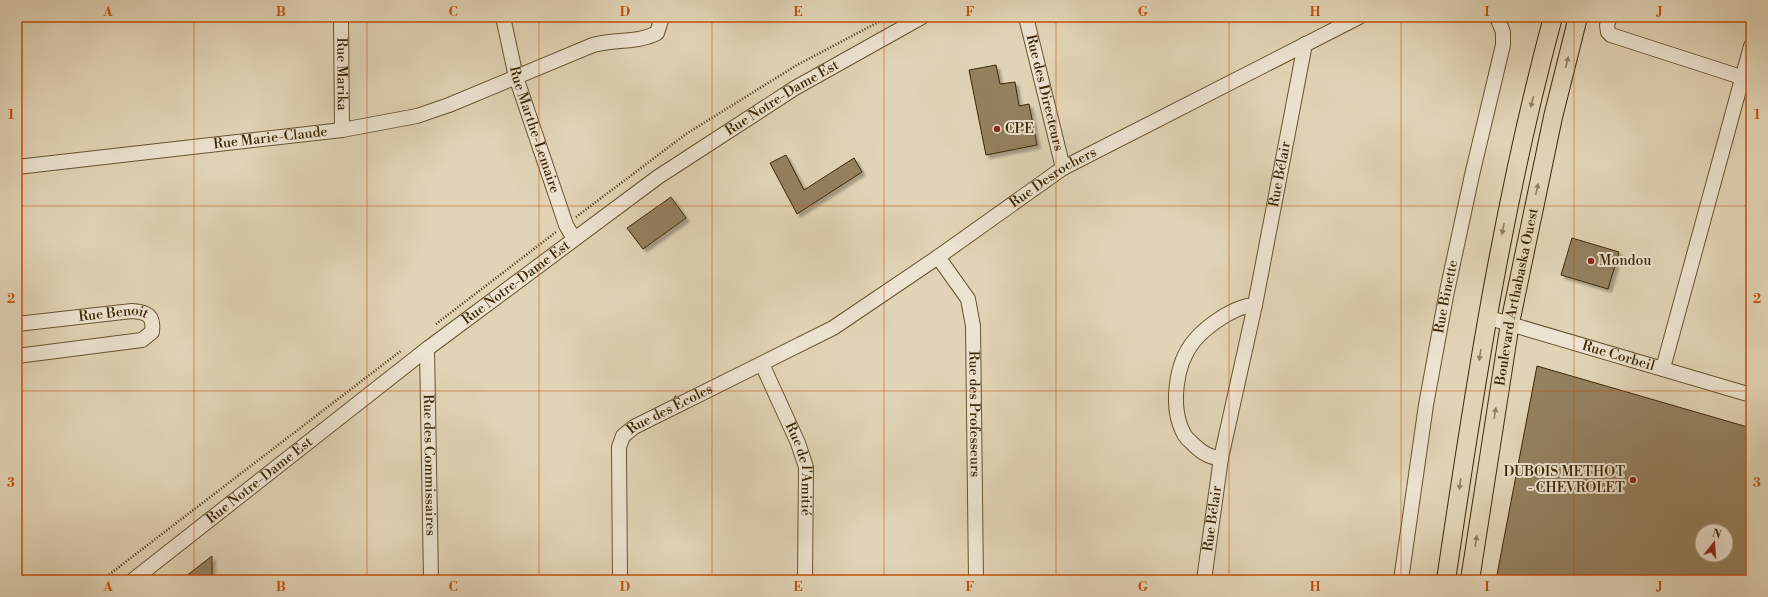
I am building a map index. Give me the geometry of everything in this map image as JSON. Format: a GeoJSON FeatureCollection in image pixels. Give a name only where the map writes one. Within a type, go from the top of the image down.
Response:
{"type":"FeatureCollection","features":[{"type":"Feature","properties":{"kind":"main road","name":"Boulevard Arthabaska Ouest"},"geometry":{"type":"LineString","coordinates":[[1446,580],[1486,317],[1507,210],[1553,17]]}},
{"type":"Feature","properties":{"kind":"main road","name":"Boulevard Arthabaska Ouest"},"geometry":{"type":"LineString","coordinates":[[1470,580],[1510,323],[1551,125],[1578,17]]}},
{"type":"Feature","properties":{"kind":"street","name":"Rue Marika"},"geometry":{"type":"LineString","coordinates":[[341,17],[342,130]]}},
{"type":"Feature","properties":{"kind":"street","name":"Rue Marthe-Lemaire"},"geometry":{"type":"LineString","coordinates":[[503,17],[516,77],[566,224],[574,239]]}},
{"type":"Feature","properties":{"kind":"street","name":"Rue Marie-Claude"},"geometry":{"type":"LineString","coordinates":[[17,167],[342,130],[417,116],[593,45],[606,41],[647,38],[657,33],[662,17]]}},
{"type":"Feature","properties":{"kind":"street","name":"Rue Notre-Dame Est"},"geometry":{"type":"LineString","coordinates":[[133,580],[427,349],[658,177],[744,120],[808,81],[922,17]]}},
{"type":"Feature","properties":{"kind":"street","name":"Rue des Directeurs"},"geometry":{"type":"LineString","coordinates":[[1026,17],[1063,168]]}},
{"type":"Feature","properties":{"kind":"street","name":"Rue Desrochers"},"geometry":{"type":"LineString","coordinates":[[762,364],[833,328],[938,257],[1063,168],[1359,17]]}},
{"type":"Feature","properties":{"kind":"street","name":"Rue Binette"},"geometry":{"type":"LineString","coordinates":[[1401,580],[1426,405],[1445,304],[1472,175],[1503,45],[1502,32],[1497,17]]}},
{"type":"Feature","properties":{"kind":"street"},"geometry":{"type":"LineString","coordinates":[[1610,17],[1607,25],[1608,32],[1611,35],[1742,77]]}},
{"type":"Feature","properties":{"kind":"street","name":"Rue Bélair"},"geometry":{"type":"LineString","coordinates":[[1204,580],[1220,458],[1255,305],[1306,44]]}},
{"type":"Feature","properties":{"kind":"street"},"geometry":{"type":"LineString","coordinates":[[1663,368],[1751,46]]}},
{"type":"Feature","properties":{"kind":"street","name":"Rue des Professeurs"},"geometry":{"type":"LineString","coordinates":[[938,257],[968,299],[972,314],[976,580]]}},
{"type":"Feature","properties":{"kind":"street"},"geometry":{"type":"LineString","coordinates":[[1220,458],[1212,458],[1200,451],[1184,435],[1179,421],[1176,402],[1178,380],[1183,360],[1193,342],[1213,323],[1242,306],[1255,305]]}},
{"type":"Feature","properties":{"kind":"street","name":"Rue Benoit"},"geometry":{"type":"LineString","coordinates":[[17,324],[132,311],[141,311],[149,316],[153,322],[152,332],[142,340],[17,356]]}},
{"type":"Feature","properties":{"kind":"street","name":"Rue Corbeil"},"geometry":{"type":"LineString","coordinates":[[1486,317],[1751,395]]}},
{"type":"Feature","properties":{"kind":"street","name":"Rue des Commissaires"},"geometry":{"type":"LineString","coordinates":[[427,349],[431,580]]}},
{"type":"Feature","properties":{"kind":"street","name":"Rue des Écoles"},"geometry":{"type":"LineString","coordinates":[[620,580],[619,447],[623,436],[634,427],[762,364]]}},
{"type":"Feature","properties":{"kind":"street","name":"Rue de l'Amitié"},"geometry":{"type":"LineString","coordinates":[[762,364],[798,443],[806,467],[805,580]]}},
{"type":"Feature","properties":{"kind":"building"},"geometry":{"type":"Polygon","coordinates":[[[996,65],[1000,84],[1015,82],[1019,106],[1029,104],[1037,145],[986,155],[969,70],[996,65]]]}},
{"type":"Feature","properties":{"kind":"building"},"geometry":{"type":"Polygon","coordinates":[[[786,155],[804,190],[854,158],[862,172],[797,214],[770,163],[786,155]]]}},
{"type":"Feature","properties":{"kind":"building"},"geometry":{"type":"Polygon","coordinates":[[[671,197],[686,218],[643,249],[627,228],[671,197]]]}},
{"type":"Feature","properties":{"kind":"building"},"geometry":{"type":"Polygon","coordinates":[[[1572,238],[1619,252],[1608,289],[1561,275],[1572,238]]]}},
{"type":"Feature","properties":{"kind":"building","name":"DUBOIS METHOT - CHEVROLET"},"geometry":{"type":"Polygon","coordinates":[[[1537,366],[1751,428],[1751,580],[1496,580],[1537,366]]]}},
{"type":"Feature","properties":{"kind":"building"},"geometry":{"type":"Polygon","coordinates":[[[212,556],[212,580],[181,580],[212,556]]]}},
{"type":"Feature","properties":{"kind":"place","name":"CPE"},"geometry":{"type":"Point","coordinates":[997,129]}},
{"type":"Feature","properties":{"kind":"place","name":"Mondou"},"geometry":{"type":"Point","coordinates":[1591,261]}},
{"type":"Feature","properties":{"kind":"place","name":"DUBOIS METHOT - CHEVROLET"},"geometry":{"type":"Point","coordinates":[1633,480]}}]}
